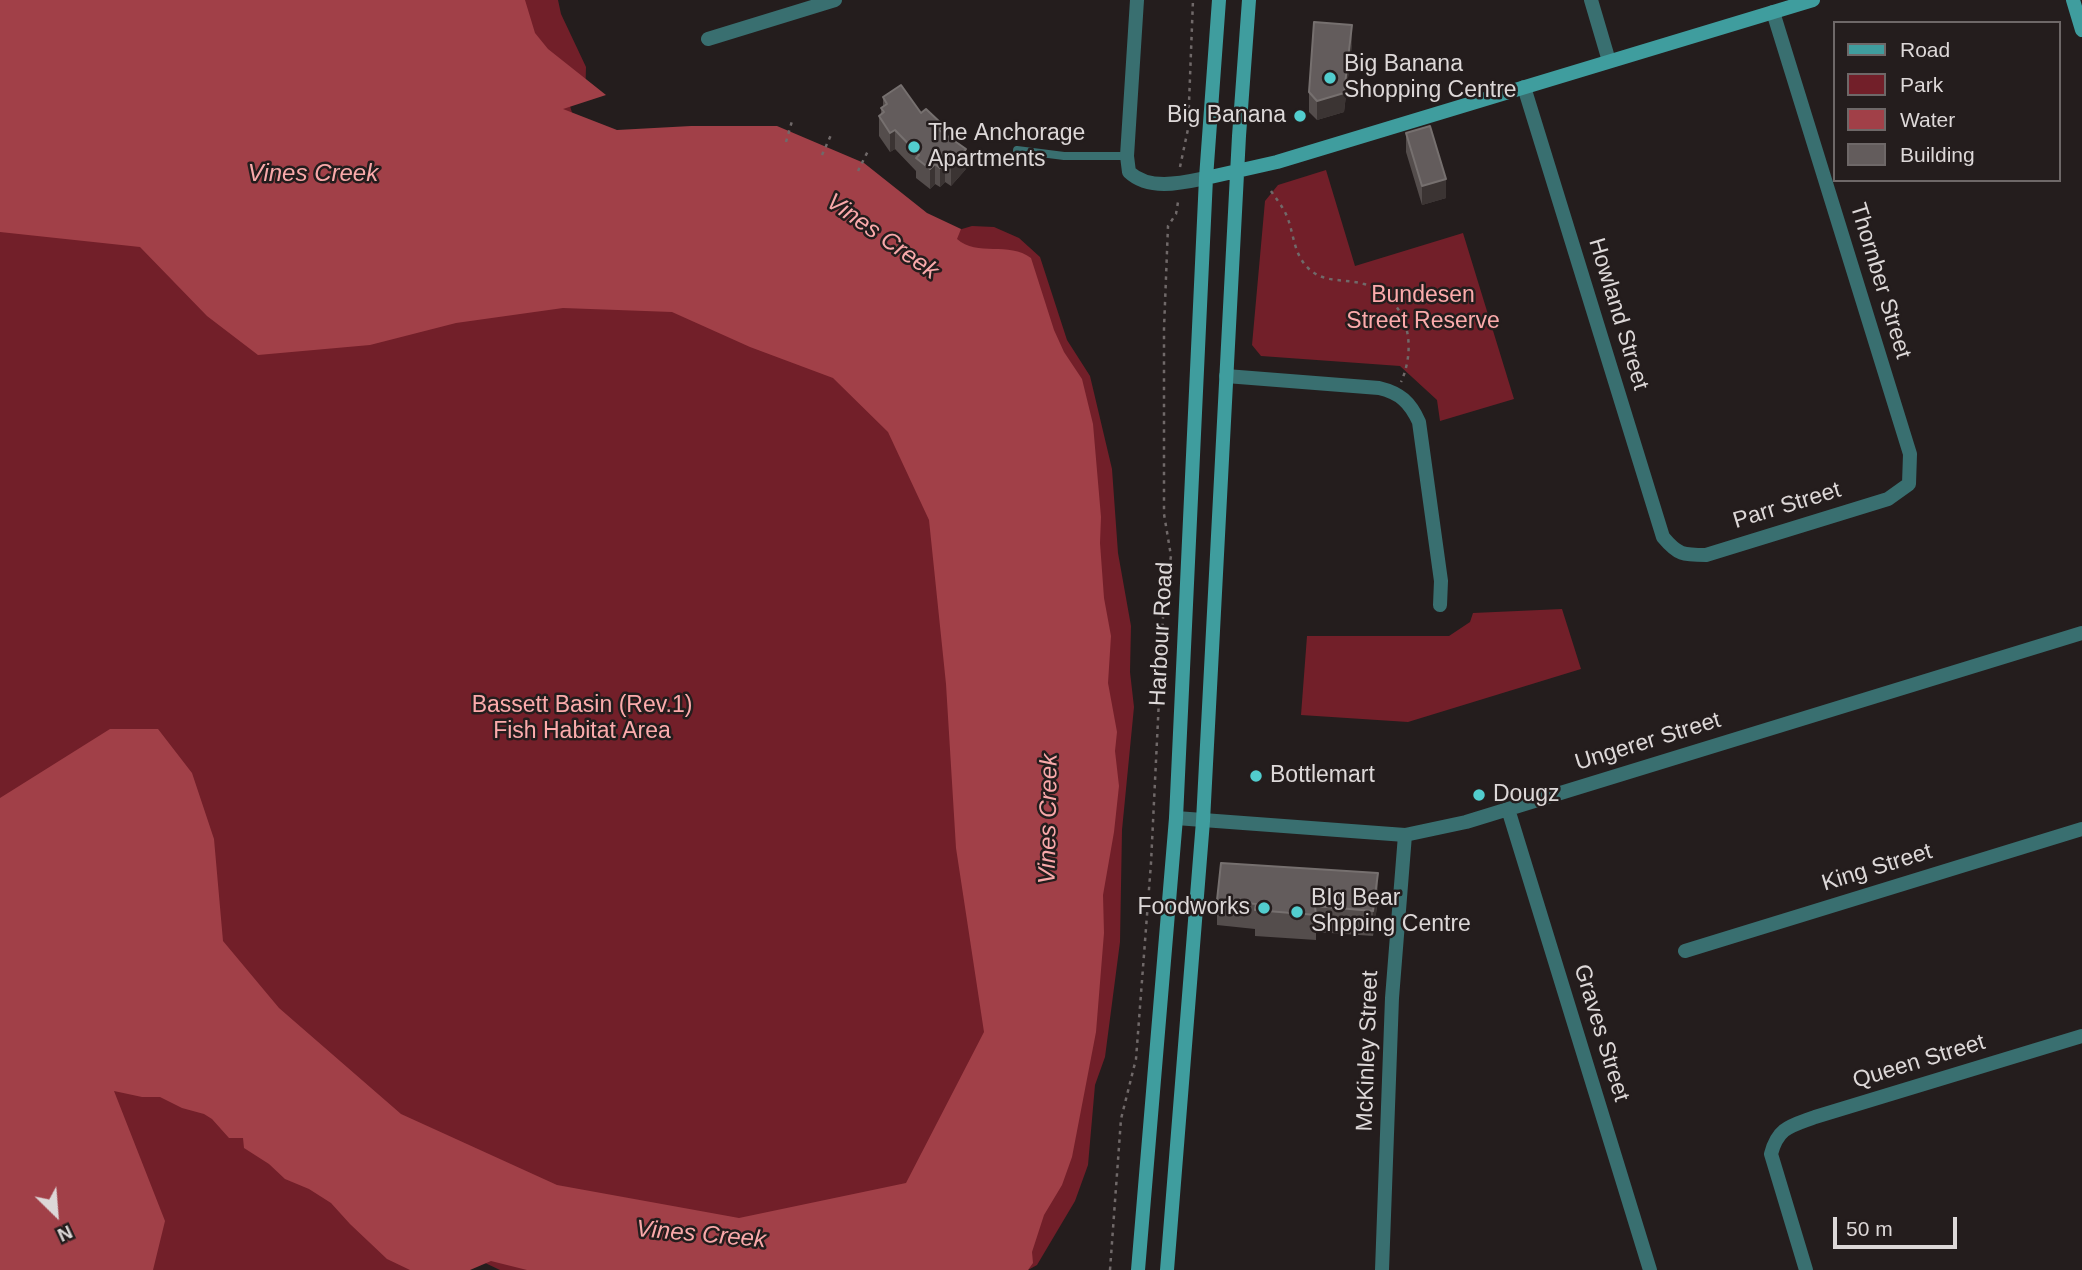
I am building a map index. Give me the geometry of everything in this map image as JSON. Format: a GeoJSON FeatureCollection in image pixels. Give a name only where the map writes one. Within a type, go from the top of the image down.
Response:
{"type":"FeatureCollection","features":[{"type":"Feature","properties":{"kind":"main road","name":"Harbour Road"},"geometry":{"type":"LineString","coordinates":[[1138,1270],[1176,818],[1206,178],[1219,0]]}},
{"type":"Feature","properties":{"kind":"main road"},"geometry":{"type":"LineString","coordinates":[[1167,1270],[1203,821],[1248,0]]}},
{"type":"Feature","properties":{"kind":"main road"},"geometry":{"type":"LineString","coordinates":[[1206,178],[1277,162],[1813,0]]}},
{"type":"Feature","properties":{"kind":"main road"},"geometry":{"type":"LineString","coordinates":[[2073,0],[2082,30]]}},
{"type":"Feature","properties":{"kind":"street"},"geometry":{"type":"LineString","coordinates":[[708,39],[835,0]]}},
{"type":"Feature","properties":{"kind":"street"},"geometry":{"type":"LineString","coordinates":[[1137,0],[1127,156],[1129,172],[1143,182],[1179,184],[1206,178]]}},
{"type":"Feature","properties":{"kind":"street"},"geometry":{"type":"LineString","coordinates":[[1591,0],[1609,61]]}},
{"type":"Feature","properties":{"kind":"street","name":"Thornber Street"},"geometry":{"type":"LineString","coordinates":[[1773,12],[1910,454],[1909,484]]}},
{"type":"Feature","properties":{"kind":"street","name":"Howland Street"},"geometry":{"type":"LineString","coordinates":[[1524,87],[1656,517],[1663,537],[1674,551]]}},
{"type":"Feature","properties":{"kind":"street"},"geometry":{"type":"LineString","coordinates":[[1226,376],[1379,388],[1395,392],[1412,407],[1419,422],[1441,581],[1440,605]]}},
{"type":"Feature","properties":{"kind":"street","name":"Parr Street"},"geometry":{"type":"LineString","coordinates":[[1674,551],[1686,555],[1706,555],[1888,499],[1909,484]]}},
{"type":"Feature","properties":{"kind":"street","name":"Ungerer Street"},"geometry":{"type":"LineString","coordinates":[[1176,818],[1405,835],[1466,822],[2082,633]]}},
{"type":"Feature","properties":{"kind":"street","name":"Graves Street"},"geometry":{"type":"LineString","coordinates":[[1508,809],[1648,1269]]}},
{"type":"Feature","properties":{"kind":"street","name":"King Street"},"geometry":{"type":"LineString","coordinates":[[1685,951],[2082,829]]}},
{"type":"Feature","properties":{"kind":"street","name":"McKinley Street"},"geometry":{"type":"LineString","coordinates":[[1382,1270],[1392,998],[1405,835]]}},
{"type":"Feature","properties":{"kind":"street","name":"Queen Street"},"geometry":{"type":"LineString","coordinates":[[1806,1270],[1771,1154],[1774,1140],[1784,1129],[1815,1117],[2082,1036]]}},
{"type":"Feature","properties":{"kind":"lane"},"geometry":{"type":"LineString","coordinates":[[1017,150],[1064,156],[1127,156]]}},
{"type":"Feature","properties":{"kind":"path"},"geometry":{"type":"LineString","coordinates":[[1180,169],[1188,128],[1193,0]]}},
{"type":"Feature","properties":{"kind":"path"},"geometry":{"type":"LineString","coordinates":[[786,142],[792,121]]}},
{"type":"Feature","properties":{"kind":"path"},"geometry":{"type":"LineString","coordinates":[[822,155],[831,135]]}},
{"type":"Feature","properties":{"kind":"path"},"geometry":{"type":"LineString","coordinates":[[858,171],[869,151]]}},
{"type":"Feature","properties":{"kind":"path"},"geometry":{"type":"LineString","coordinates":[[1271,191],[1287,218],[1295,247],[1307,267],[1325,279],[1363,284],[1376,289],[1399,309],[1406,323],[1410,355],[1395,392]]}},
{"type":"Feature","properties":{"kind":"path"},"geometry":{"type":"LineString","coordinates":[[1110,1270],[1121,1119],[1136,1059],[1151,863],[1164,597],[1171,556],[1164,514],[1164,329],[1168,226],[1176,214],[1178,202]]}},
{"type":"Feature","properties":{"kind":"green space","name":"Bassett Basin (Rev.1) Fish Habitat Area"},"geometry":{"type":"Polygon","coordinates":[[[0,0],[558,0],[561,14],[586,67],[585,101],[570,106],[590,172],[915,243],[972,226],[994,227],[1019,238],[1040,257],[1067,340],[1090,376],[1112,469],[1118,553],[1131,626],[1130,672],[1134,707],[1122,830],[1120,942],[1105,1057],[1095,1085],[1088,1165],[1075,1201],[1037,1265],[1028,1270],[500,1270],[462,1252],[450,1270],[0,1270],[0,0]]]}},
{"type":"Feature","properties":{"kind":"green space","name":"Bundesen Street Reserve"},"geometry":{"type":"Polygon","coordinates":[[[1326,170],[1355,266],[1463,233],[1514,399],[1440,421],[1437,400],[1400,366],[1261,356],[1252,345],[1265,201],[1278,185],[1326,170]]]}},
{"type":"Feature","properties":{"kind":"green space"},"geometry":{"type":"Polygon","coordinates":[[[1562,609],[1581,669],[1408,722],[1301,715],[1307,636],[1449,636],[1470,622],[1473,613],[1562,609]]]}},
{"type":"Feature","properties":{"kind":"water","name":"Vines Creek"},"geometry":{"type":"Polygon","coordinates":[[[0,0],[525,0],[535,33],[548,49],[606,95],[563,109],[617,130],[691,126],[777,126],[864,163],[927,213],[961,229],[957,239],[965,244],[1013,250],[1031,258],[1054,330],[1064,352],[1082,379],[1093,424],[1101,517],[1104,598],[1111,636],[1108,683],[1117,732],[1115,751],[1119,786],[1103,895],[1104,933],[1096,1032],[1072,1157],[1062,1185],[1044,1215],[1032,1252],[1033,1263],[1028,1270],[527,1270],[491,1261],[470,1270],[410,1270],[387,1259],[331,1203],[309,1189],[285,1179],[269,1164],[244,1148],[243,1138],[229,1138],[204,1114],[182,1108],[160,1097],[142,1097],[114,1091],[165,1221],[153,1270],[0,1270],[0,798],[110,729],[158,729],[192,773],[214,839],[223,941],[279,1008],[401,1114],[557,1185],[739,1218],[906,1183],[984,1032],[956,848],[946,684],[929,520],[888,432],[833,378],[750,347],[672,312],[563,308],[456,323],[370,345],[258,355],[207,316],[140,247],[0,232],[0,0]]]}},
{"type":"Feature","properties":{"kind":"building","name":"Big Banana Shopping Centre"},"geometry":{"type":"Polygon","coordinates":[[[1314,22],[1352,25],[1344,93],[1317,101],[1309,92],[1314,22]]]}},
{"type":"Feature","properties":{"kind":"building"},"geometry":{"type":"Polygon","coordinates":[[[901,85],[921,113],[926,109],[943,125],[939,130],[966,149],[951,167],[945,163],[940,168],[935,164],[930,169],[916,158],[919,155],[895,130],[890,133],[879,116],[884,112],[881,108],[887,104],[883,97],[901,85]]]}},
{"type":"Feature","properties":{"kind":"building"},"geometry":{"type":"Polygon","coordinates":[[[1430,126],[1446,179],[1422,186],[1406,133],[1430,126]]]}},
{"type":"Feature","properties":{"kind":"building"},"geometry":{"type":"Polygon","coordinates":[[[1221,863],[1378,873],[1373,911],[1315,906],[1316,915],[1255,910],[1256,904],[1217,900],[1221,863]]]}},
{"type":"Feature","properties":{"kind":"place","name":"Big Banana Shopping Centre"},"geometry":{"type":"Point","coordinates":[1330,78]}},
{"type":"Feature","properties":{"kind":"place","name":"Big Banana"},"geometry":{"type":"Point","coordinates":[1300,116]}},
{"type":"Feature","properties":{"kind":"place","name":"The Anchorage Apartments"},"geometry":{"type":"Point","coordinates":[914,147]}},
{"type":"Feature","properties":{"kind":"place","name":"Bottlemart"},"geometry":{"type":"Point","coordinates":[1256,776]}},
{"type":"Feature","properties":{"kind":"place","name":"Dougz"},"geometry":{"type":"Point","coordinates":[1479,795]}},
{"type":"Feature","properties":{"kind":"place","name":"Foodworks"},"geometry":{"type":"Point","coordinates":[1264,908]}},
{"type":"Feature","properties":{"kind":"place","name":"BIg Bear Shpping Centre"},"geometry":{"type":"Point","coordinates":[1297,912]}}]}
